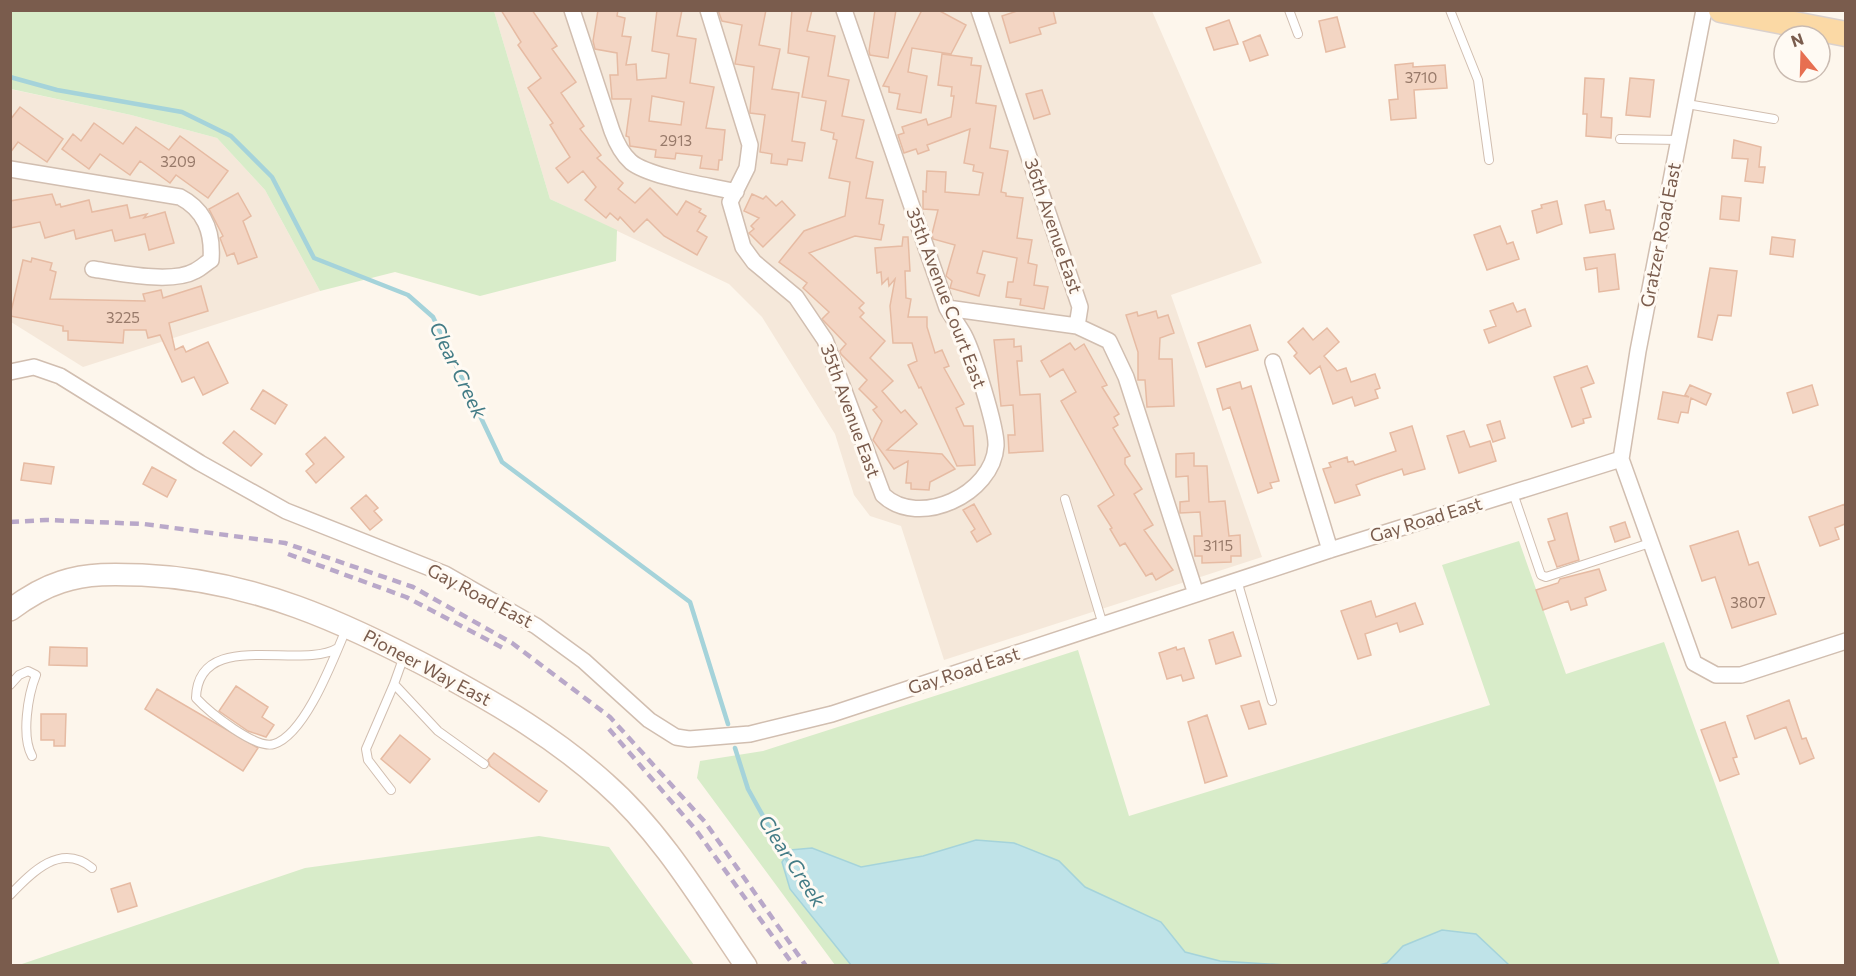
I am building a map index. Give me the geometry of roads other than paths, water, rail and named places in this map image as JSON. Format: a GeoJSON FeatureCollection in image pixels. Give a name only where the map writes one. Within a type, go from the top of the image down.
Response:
{"type":"FeatureCollection","features":[{"type":"Feature","properties":{"kind":"main road"},"geometry":{"type":"LineString","coordinates":[[1721,10],[1845,34]]}},
{"type":"Feature","properties":{"kind":"main road","name":"Pioneer Way East"},"geometry":{"type":"LineString","coordinates":[[10,610],[30,595],[60,582],[94,574],[150,575],[209,583],[271,597],[347,626],[404,654],[532,726],[566,749],[607,784],[667,852],[746,966]]}},
{"type":"Feature","properties":{"kind":"street"},"geometry":{"type":"LineString","coordinates":[[572,10],[612,131],[618,146],[631,162],[654,173],[735,192]]}},
{"type":"Feature","properties":{"kind":"street","name":"35th Avenue East"},"geometry":{"type":"LineString","coordinates":[[708,10],[750,145],[747,168],[730,202],[743,247],[754,262],[796,297],[814,320],[833,359],[883,495],[890,501],[908,509],[922,509],[950,502]]}},
{"type":"Feature","properties":{"kind":"street","name":"35th Avenue Court East"},"geometry":{"type":"LineString","coordinates":[[844,10],[947,308],[965,336],[996,443],[995,455],[985,474],[966,493],[950,502]]}},
{"type":"Feature","properties":{"kind":"street","name":"36th Avenue East"},"geometry":{"type":"LineString","coordinates":[[980,10],[1080,307],[1077,326]]}},
{"type":"Feature","properties":{"kind":"street","name":"Gratzer Road East"},"geometry":{"type":"LineString","coordinates":[[1621,459],[1638,351],[1704,10]]}},
{"type":"Feature","properties":{"kind":"street"},"geometry":{"type":"LineString","coordinates":[[10,169],[180,197],[192,203],[205,218],[211,260],[194,272],[181,275],[141,276],[93,269]]}},
{"type":"Feature","properties":{"kind":"street"},"geometry":{"type":"LineString","coordinates":[[947,308],[1077,326],[1109,341],[1126,377],[1196,594]]}},
{"type":"Feature","properties":{"kind":"street"},"geometry":{"type":"LineString","coordinates":[[1273,362],[1330,550]]}},
{"type":"Feature","properties":{"kind":"street","name":"Gay Road East"},"geometry":{"type":"LineString","coordinates":[[10,372],[34,368],[60,375],[200,463],[286,511],[445,574],[536,626],[584,661],[649,720],[676,737],[724,737],[793,724],[1330,550],[1621,459]]}},
{"type":"Feature","properties":{"kind":"street"},"geometry":{"type":"LineString","coordinates":[[1621,459],[1688,654],[1694,663],[1704,670],[1725,676],[1741,675],[1845,641]]}},
{"type":"Feature","properties":{"kind":"lane"},"geometry":{"type":"LineString","coordinates":[[1289,10],[1298,34]]}},
{"type":"Feature","properties":{"kind":"lane"},"geometry":{"type":"LineString","coordinates":[[1450,10],[1478,80],[1489,160]]}},
{"type":"Feature","properties":{"kind":"lane"},"geometry":{"type":"LineString","coordinates":[[1687,104],[1774,119]]}},
{"type":"Feature","properties":{"kind":"lane"},"geometry":{"type":"LineString","coordinates":[[1620,139],[1680,140]]}},
{"type":"Feature","properties":{"kind":"lane"},"geometry":{"type":"LineString","coordinates":[[1513,493],[1541,575],[1546,577],[1650,543]]}},
{"type":"Feature","properties":{"kind":"lane"},"geometry":{"type":"LineString","coordinates":[[1065,499],[1103,625]]}},
{"type":"Feature","properties":{"kind":"lane"},"geometry":{"type":"LineString","coordinates":[[1237,580],[1272,701]]}},
{"type":"Feature","properties":{"kind":"lane"},"geometry":{"type":"LineString","coordinates":[[338,648],[310,655],[249,654],[229,658],[209,669],[201,679],[196,698],[206,709],[249,738],[266,745],[273,745],[294,730],[338,648],[347,626]]}},
{"type":"Feature","properties":{"kind":"lane"},"geometry":{"type":"LineString","coordinates":[[391,790],[368,760],[366,748],[394,684],[404,654]]}},
{"type":"Feature","properties":{"kind":"lane"},"geometry":{"type":"LineString","coordinates":[[10,685],[19,675],[28,671],[36,675],[29,693],[27,747],[32,756]]}},
{"type":"Feature","properties":{"kind":"lane"},"geometry":{"type":"LineString","coordinates":[[394,684],[438,731],[484,764]]}},
{"type":"Feature","properties":{"kind":"lane"},"geometry":{"type":"LineString","coordinates":[[10,895],[52,860],[71,858],[92,868]]}},
{"type":"Feature","properties":{"kind":"water"},"geometry":{"type":"Polygon","coordinates":[[[976,840],[1014,843],[1059,861],[1085,887],[1161,922],[1185,952],[1220,961],[1286,965],[851,965],[790,889],[782,862],[790,850],[812,848],[861,867],[923,856],[976,840]]]}},
{"type":"Feature","properties":{"kind":"water"},"geometry":{"type":"Polygon","coordinates":[[[1442,930],[1476,934],[1509,965],[1379,965],[1387,963],[1403,946],[1442,930]]]}},
{"type":"Feature","properties":{"kind":"waterway","name":"Clear Creek"},"geometry":{"type":"LineString","coordinates":[[10,77],[57,90],[182,112],[231,136],[272,177],[314,258],[408,295],[433,317],[502,462],[690,602],[728,724]]}},
{"type":"Feature","properties":{"kind":"waterway","name":"Clear Creek"},"geometry":{"type":"LineString","coordinates":[[735,748],[748,789],[788,861]]}},
{"type":"Feature","properties":{"kind":"railway"},"geometry":{"type":"LineString","coordinates":[[10,522],[46,520],[144,524],[285,543],[413,587],[512,643],[610,717],[705,822],[806,966]]}},
{"type":"Feature","properties":{"kind":"railway"},"geometry":{"type":"LineString","coordinates":[[288,554],[406,597],[505,649]]}},
{"type":"Feature","properties":{"kind":"railway"},"geometry":{"type":"LineString","coordinates":[[609,729],[696,830],[794,966]]}}]}
